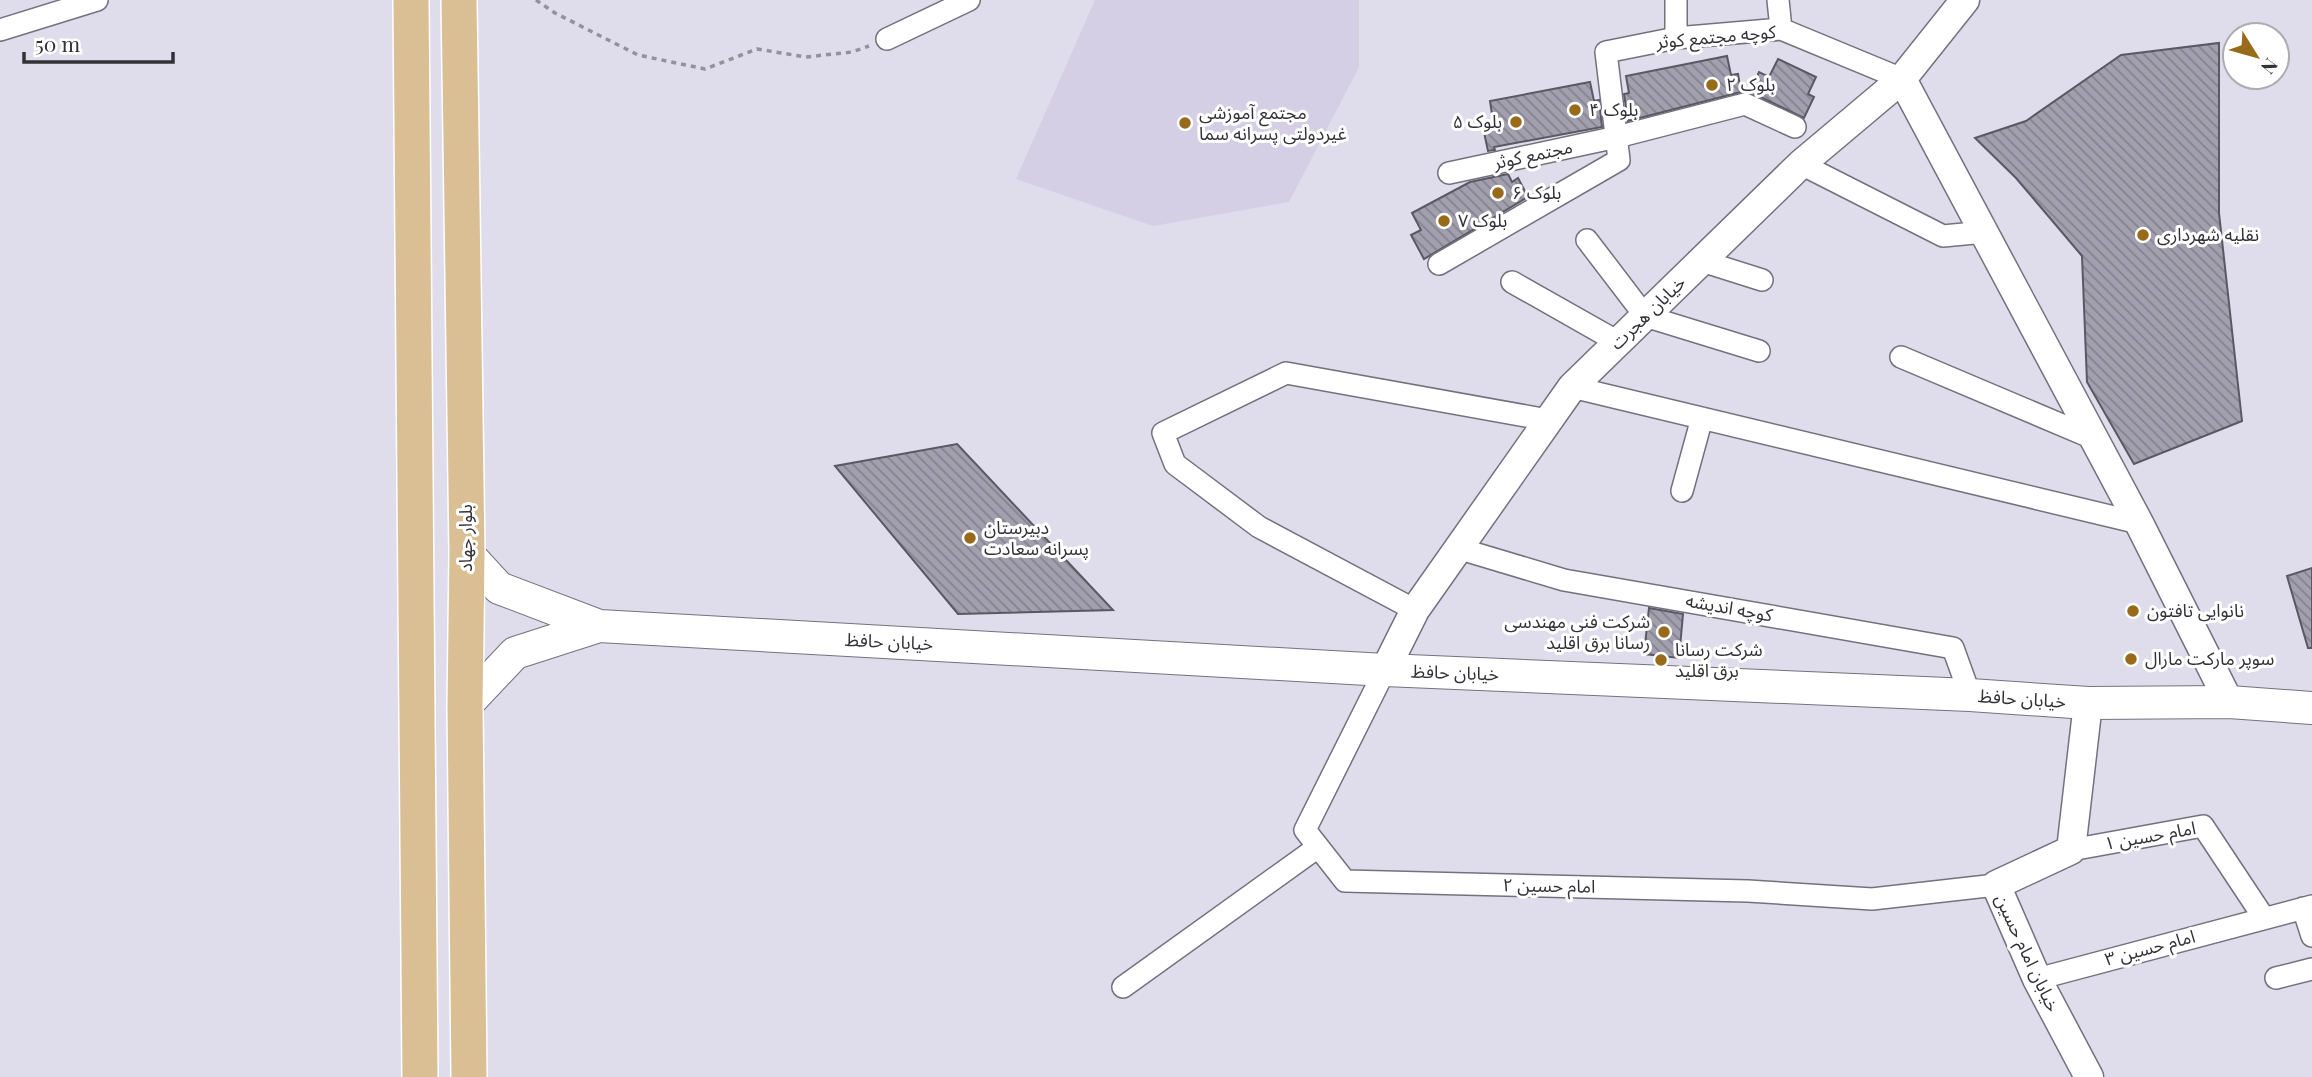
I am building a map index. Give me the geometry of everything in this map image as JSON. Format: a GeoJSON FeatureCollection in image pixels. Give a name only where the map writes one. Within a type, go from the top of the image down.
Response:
{"type":"FeatureCollection","features":[{"type":"Feature","properties":{"kind":"main road"},"geometry":{"type":"LineString","coordinates":[[411,0],[420,1077]]}},
{"type":"Feature","properties":{"kind":"main road","name":"بلوار جهاد"},"geometry":{"type":"LineString","coordinates":[[459,0],[467,553],[469,1077]]}},
{"type":"Feature","properties":{"kind":"main road"},"geometry":{"type":"LineString","coordinates":[[467,553],[499,588],[599,626]]}},
{"type":"Feature","properties":{"kind":"main road"},"geometry":{"type":"LineString","coordinates":[[466,706],[515,653],[599,626]]}},
{"type":"Feature","properties":{"kind":"main road","name":"خیابان حافظ"},"geometry":{"type":"LineString","coordinates":[[599,626],[1385,670],[1970,695],[2088,703],[2229,702],[2312,708]]}},
{"type":"Feature","properties":{"kind":"street"},"geometry":{"type":"LineString","coordinates":[[0,30],[97,0]]}},
{"type":"Feature","properties":{"kind":"street"},"geometry":{"type":"LineString","coordinates":[[887,39],[969,0]]}},
{"type":"Feature","properties":{"kind":"street"},"geometry":{"type":"LineString","coordinates":[[1676,0],[1676,38]]}},
{"type":"Feature","properties":{"kind":"street"},"geometry":{"type":"LineString","coordinates":[[1779,0],[1781,29]]}},
{"type":"Feature","properties":{"kind":"street","name":"خیابان هجرت"},"geometry":{"type":"LineString","coordinates":[[1385,670],[1415,610],[1572,387],[1801,164],[1902,79],[1965,0]]}},
{"type":"Feature","properties":{"kind":"street","name":"کوچه مجتمع کوثر"},"geometry":{"type":"LineString","coordinates":[[1606,52],[1676,38],[1781,29],[1902,79]]}},
{"type":"Feature","properties":{"kind":"street","name":"مجتمع کوثر"},"geometry":{"type":"LineString","coordinates":[[1439,264],[1619,160],[1606,52]]}},
{"type":"Feature","properties":{"kind":"street"},"geometry":{"type":"LineString","coordinates":[[1902,79],[2095,439],[2229,702]]}},
{"type":"Feature","properties":{"kind":"street","name":"مجتمع کوثر"},"geometry":{"type":"LineString","coordinates":[[1449,173],[1617,137],[1745,104],[1795,127]]}},
{"type":"Feature","properties":{"kind":"street"},"geometry":{"type":"LineString","coordinates":[[1801,164],[1943,236],[1985,232]]}},
{"type":"Feature","properties":{"kind":"street"},"geometry":{"type":"LineString","coordinates":[[1587,240],[1645,316],[1759,351]]}},
{"type":"Feature","properties":{"kind":"street"},"geometry":{"type":"LineString","coordinates":[[1702,261],[1762,280]]}},
{"type":"Feature","properties":{"kind":"street"},"geometry":{"type":"LineString","coordinates":[[1512,282],[1618,342]]}},
{"type":"Feature","properties":{"kind":"street"},"geometry":{"type":"LineString","coordinates":[[1901,357],[2095,439]]}},
{"type":"Feature","properties":{"kind":"street"},"geometry":{"type":"LineString","coordinates":[[1415,610],[1259,527],[1175,464],[1163,433],[1286,373],[1548,420]]}},
{"type":"Feature","properties":{"kind":"street"},"geometry":{"type":"LineString","coordinates":[[1572,387],[2139,523]]}},
{"type":"Feature","properties":{"kind":"street"},"geometry":{"type":"LineString","coordinates":[[1682,491],[1702,418]]}},
{"type":"Feature","properties":{"kind":"street","name":"کوچه اندیشه"},"geometry":{"type":"LineString","coordinates":[[1457,548],[1564,580],[1953,648],[1970,695]]}},
{"type":"Feature","properties":{"kind":"street","name":"امام حسین ۲"},"geometry":{"type":"LineString","coordinates":[[1385,670],[1305,831],[1345,881],[1748,891],[1872,899],[1996,885]]}},
{"type":"Feature","properties":{"kind":"street"},"geometry":{"type":"LineString","coordinates":[[2071,850],[2088,703]]}},
{"type":"Feature","properties":{"kind":"street","name":"امام حسین ۱"},"geometry":{"type":"LineString","coordinates":[[2071,850],[2203,826],[2264,918]]}},
{"type":"Feature","properties":{"kind":"street"},"geometry":{"type":"LineString","coordinates":[[1123,987],[1318,847]]}},
{"type":"Feature","properties":{"kind":"street","name":"خیابان امام حسین"},"geometry":{"type":"LineString","coordinates":[[2071,850],[1996,885],[2037,979],[2089,1077]]}},
{"type":"Feature","properties":{"kind":"street"},"geometry":{"type":"LineString","coordinates":[[2308,907],[2312,936]]}},
{"type":"Feature","properties":{"kind":"street","name":"امام حسین ۳"},"geometry":{"type":"LineString","coordinates":[[2037,979],[2308,907]]}},
{"type":"Feature","properties":{"kind":"street"},"geometry":{"type":"LineString","coordinates":[[2276,978],[2312,969]]}},
{"type":"Feature","properties":{"kind":"path"},"geometry":{"type":"LineString","coordinates":[[537,0],[555,13],[638,55],[705,69],[757,49],[806,57],[852,52],[887,39]]}},
{"type":"Feature","properties":{"kind":"shaded area","name":"مجتمع آموزشی غیردولتی پسرانه سما"},"geometry":{"type":"Polygon","coordinates":[[[1095,0],[1359,0],[1359,67],[1289,202],[1153,226],[1016,179],[1095,0]]]}},
{"type":"Feature","properties":{"kind":"building","name":"نقلیه شهرداری"},"geometry":{"type":"Polygon","coordinates":[[[2219,43],[2219,213],[2242,421],[2134,464],[2087,382],[2082,256],[2016,178],[1975,138],[2026,121],[2121,55],[2219,43]]]}},
{"type":"Feature","properties":{"kind":"building"},"geometry":{"type":"Polygon","coordinates":[[[1727,56],[1731,75],[1738,74],[1741,92],[1628,121],[1624,94],[1629,93],[1626,76],[1727,56]]]}},
{"type":"Feature","properties":{"kind":"building"},"geometry":{"type":"Polygon","coordinates":[[[1778,59],[1816,77],[1808,94],[1814,97],[1804,118],[1750,92],[1759,72],[1769,77],[1778,59]]]}},
{"type":"Feature","properties":{"kind":"building"},"geometry":{"type":"Polygon","coordinates":[[[1590,82],[1594,101],[1599,100],[1602,127],[1494,147],[1495,150],[1488,151],[1482,123],[1493,121],[1490,101],[1590,82]]]}},
{"type":"Feature","properties":{"kind":"building"},"geometry":{"type":"Polygon","coordinates":[[[1508,174],[1512,182],[1518,178],[1528,197],[1424,259],[1411,235],[1421,230],[1412,213],[1470,182],[1508,174]]]}},
{"type":"Feature","properties":{"kind":"building","name":"دبیرستان پسرانه سعادت"},"geometry":{"type":"Polygon","coordinates":[[[957,444],[1113,610],[958,614],[835,466],[957,444]]]}},
{"type":"Feature","properties":{"kind":"building"},"geometry":{"type":"Polygon","coordinates":[[[2312,568],[2312,648],[2308,648],[2287,576],[2312,568]]]}},
{"type":"Feature","properties":{"kind":"building","name":"شرکت فنی مهندسی رسانا برق اقلید"},"geometry":{"type":"Polygon","coordinates":[[[1649,608],[1683,614],[1679,658],[1644,654],[1649,608]]]}},
{"type":"Feature","properties":{"kind":"place","name":"بلوک ۲"},"geometry":{"type":"Point","coordinates":[1712,85]}},
{"type":"Feature","properties":{"kind":"place","name":"بلوک ۴"},"geometry":{"type":"Point","coordinates":[1575,110]}},
{"type":"Feature","properties":{"kind":"place","name":"بلوک ۵"},"geometry":{"type":"Point","coordinates":[1516,122]}},
{"type":"Feature","properties":{"kind":"place","name":"مجتمع آموزشی غیردولتی پسرانه سما"},"geometry":{"type":"Point","coordinates":[1185,123]}},
{"type":"Feature","properties":{"kind":"place","name":"بلوک ۶"},"geometry":{"type":"Point","coordinates":[1498,193]}},
{"type":"Feature","properties":{"kind":"place","name":"بلوک ۷"},"geometry":{"type":"Point","coordinates":[1444,221]}},
{"type":"Feature","properties":{"kind":"place","name":"نقلیه شهرداری"},"geometry":{"type":"Point","coordinates":[2143,235]}},
{"type":"Feature","properties":{"kind":"place","name":"دبیرستان پسرانه سعادت"},"geometry":{"type":"Point","coordinates":[970,538]}},
{"type":"Feature","properties":{"kind":"place","name":"نانوایی تافتون"},"geometry":{"type":"Point","coordinates":[2133,611]}},
{"type":"Feature","properties":{"kind":"place","name":"شرکت فنی مهندسی رسانا برق اقلید"},"geometry":{"type":"Point","coordinates":[1664,632]}},
{"type":"Feature","properties":{"kind":"place","name":"سوپر مارکت مارال"},"geometry":{"type":"Point","coordinates":[2131,659]}},
{"type":"Feature","properties":{"kind":"place","name":"شرکت رسانا برق اقلید"},"geometry":{"type":"Point","coordinates":[1661,660]}}]}
